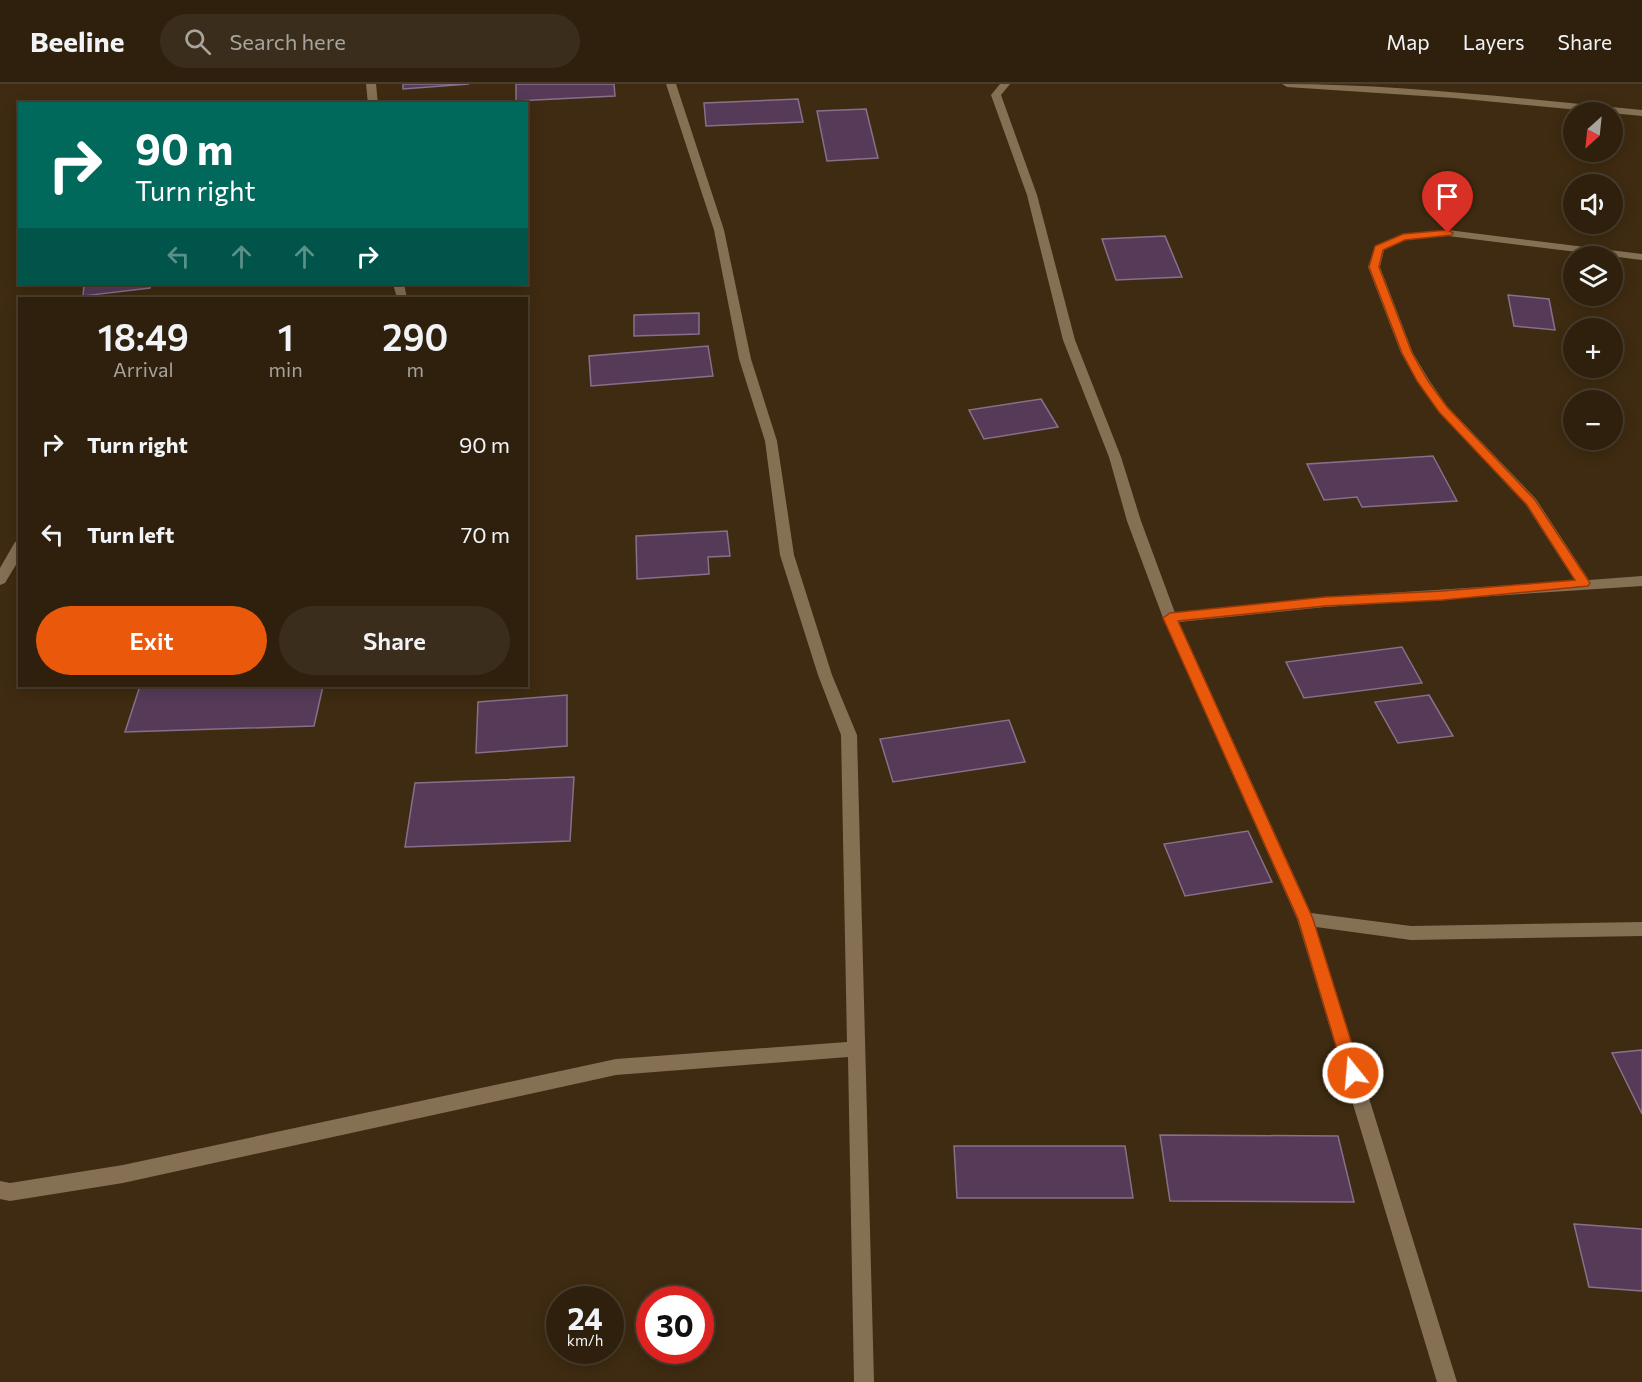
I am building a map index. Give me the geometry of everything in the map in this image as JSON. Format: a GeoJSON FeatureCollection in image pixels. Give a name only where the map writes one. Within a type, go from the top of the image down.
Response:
{"type":"FeatureCollection","features":[{"type":"Feature","properties":{"kind":"street"},"geometry":{"type":"LineString","coordinates":[[370,84],[373,102]]}},
{"type":"Feature","properties":{"kind":"street"},"geometry":{"type":"LineString","coordinates":[[671,84],[719,230],[746,359],[771,441],[787,555],[825,675],[849,735],[864,1382]]}},
{"type":"Feature","properties":{"kind":"street"},"geometry":{"type":"LineString","coordinates":[[1005,84],[996,95],[1032,195],[1069,340],[1115,457],[1134,521],[1170,618],[1305,919],[1447,1382]]}},
{"type":"Feature","properties":{"kind":"street"},"geometry":{"type":"LineString","coordinates":[[1287,84],[1454,95],[1642,113]]}},
{"type":"Feature","properties":{"kind":"street"},"geometry":{"type":"LineString","coordinates":[[1454,95],[1457,84]]}},
{"type":"Feature","properties":{"kind":"street"},"geometry":{"type":"LineString","coordinates":[[1584,583],[1531,502],[1443,409],[1422,381],[1407,353],[1374,267],[1379,248],[1403,237],[1448,233],[1642,257]]}},
{"type":"Feature","properties":{"kind":"street"},"geometry":{"type":"LineString","coordinates":[[0,580],[18,548]]}},
{"type":"Feature","properties":{"kind":"street"},"geometry":{"type":"LineString","coordinates":[[1170,618],[1325,602],[1584,583],[1642,581]]}},
{"type":"Feature","properties":{"kind":"street"},"geometry":{"type":"LineString","coordinates":[[1305,919],[1411,933],[1642,928]]}},
{"type":"Feature","properties":{"kind":"street"},"geometry":{"type":"LineString","coordinates":[[0,1190],[10,1192],[123,1174],[616,1067],[855,1049]]}},
{"type":"Feature","properties":{"kind":"building"},"geometry":{"type":"Polygon","coordinates":[[[403,84],[469,84],[403,89],[403,84]]]}},
{"type":"Feature","properties":{"kind":"building"},"geometry":{"type":"Polygon","coordinates":[[[516,84],[614,84],[615,96],[516,101],[516,84]]]}},
{"type":"Feature","properties":{"kind":"building"},"geometry":{"type":"Polygon","coordinates":[[[798,99],[803,122],[706,126],[704,103],[798,99]]]}},
{"type":"Feature","properties":{"kind":"building"},"geometry":{"type":"Polygon","coordinates":[[[866,109],[878,158],[827,161],[817,111],[866,109]]]}},
{"type":"Feature","properties":{"kind":"building"},"geometry":{"type":"Polygon","coordinates":[[[1165,236],[1182,277],[1116,280],[1102,239],[1165,236]]]}},
{"type":"Feature","properties":{"kind":"building"},"geometry":{"type":"Polygon","coordinates":[[[84,285],[151,285],[150,288],[83,296],[84,285]]]}},
{"type":"Feature","properties":{"kind":"building"},"geometry":{"type":"Polygon","coordinates":[[[1508,295],[1549,299],[1555,330],[1514,326],[1508,295]]]}},
{"type":"Feature","properties":{"kind":"building"},"geometry":{"type":"Polygon","coordinates":[[[699,313],[699,334],[634,336],[634,315],[699,313]]]}},
{"type":"Feature","properties":{"kind":"building"},"geometry":{"type":"Polygon","coordinates":[[[708,346],[713,376],[591,386],[589,356],[708,346]]]}},
{"type":"Feature","properties":{"kind":"building"},"geometry":{"type":"Polygon","coordinates":[[[1041,399],[1058,427],[984,439],[969,410],[1041,399]]]}},
{"type":"Feature","properties":{"kind":"building"},"geometry":{"type":"Polygon","coordinates":[[[1433,456],[1457,501],[1362,507],[1357,497],[1324,500],[1307,464],[1433,456]]]}},
{"type":"Feature","properties":{"kind":"building"},"geometry":{"type":"Polygon","coordinates":[[[727,531],[730,556],[708,557],[709,574],[637,579],[636,536],[727,531]]]}},
{"type":"Feature","properties":{"kind":"building"},"geometry":{"type":"Polygon","coordinates":[[[1402,647],[1422,683],[1304,698],[1286,662],[1402,647]]]}},
{"type":"Feature","properties":{"kind":"building"},"geometry":{"type":"Polygon","coordinates":[[[140,687],[323,687],[314,726],[125,732],[140,687]]]}},
{"type":"Feature","properties":{"kind":"building"},"geometry":{"type":"Polygon","coordinates":[[[567,695],[567,746],[476,753],[478,702],[567,695]]]}},
{"type":"Feature","properties":{"kind":"building"},"geometry":{"type":"Polygon","coordinates":[[[1429,695],[1453,736],[1398,743],[1375,702],[1429,695]]]}},
{"type":"Feature","properties":{"kind":"building"},"geometry":{"type":"Polygon","coordinates":[[[1009,720],[1025,762],[893,782],[880,739],[1009,720]]]}},
{"type":"Feature","properties":{"kind":"building"},"geometry":{"type":"Polygon","coordinates":[[[574,777],[570,841],[405,847],[415,783],[574,777]]]}},
{"type":"Feature","properties":{"kind":"building"},"geometry":{"type":"Polygon","coordinates":[[[1248,831],[1272,882],[1185,896],[1164,844],[1248,831]]]}},
{"type":"Feature","properties":{"kind":"building"},"geometry":{"type":"Polygon","coordinates":[[[1642,1050],[1642,1114],[1612,1053],[1642,1050]]]}},
{"type":"Feature","properties":{"kind":"building"},"geometry":{"type":"Polygon","coordinates":[[[1160,1135],[1338,1136],[1354,1202],[1170,1201],[1160,1135]]]}},
{"type":"Feature","properties":{"kind":"building"},"geometry":{"type":"Polygon","coordinates":[[[954,1146],[1125,1146],[1133,1198],[957,1198],[954,1146]]]}},
{"type":"Feature","properties":{"kind":"building"},"geometry":{"type":"Polygon","coordinates":[[[1574,1224],[1642,1229],[1642,1291],[1589,1287],[1574,1224]]]}},
{"type":"Feature","properties":{"kind":"route"},"geometry":{"type":"LineString","coordinates":[[1353,1073],[1305,919],[1170,618],[1325,602],[1584,583],[1531,502],[1443,409],[1422,381],[1407,353],[1374,267],[1379,248],[1403,237],[1448,233]]}}]}
